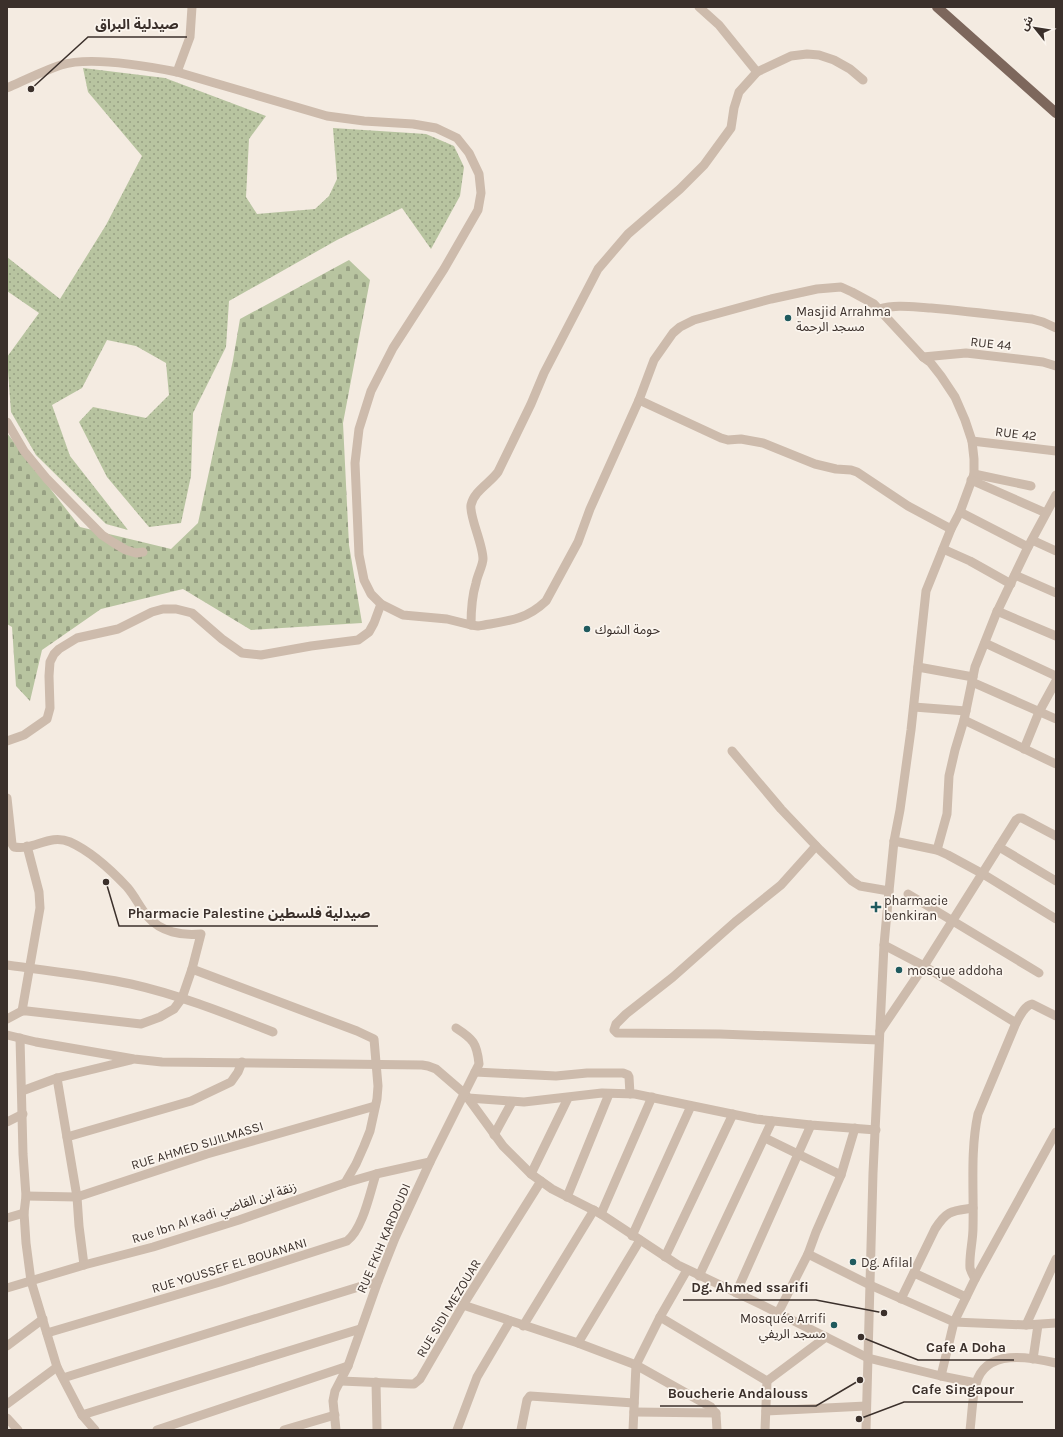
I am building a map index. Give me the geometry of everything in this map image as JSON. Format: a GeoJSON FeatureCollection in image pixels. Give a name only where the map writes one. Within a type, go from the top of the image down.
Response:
{"type":"FeatureCollection","features":[{"type":"Feature","properties":{"kind":"main road"},"geometry":{"type":"LineString","coordinates":[[936,7],[1056,113]]}},
{"type":"Feature","properties":{"kind":"street"},"geometry":{"type":"LineString","coordinates":[[177,72],[190,37],[192,7]]}},
{"type":"Feature","properties":{"kind":"street"},"geometry":{"type":"LineString","coordinates":[[699,7],[719,25],[757,72]]}},
{"type":"Feature","properties":{"kind":"street"},"geometry":{"type":"LineString","coordinates":[[471,625],[471,610],[475,585],[483,560],[471,505],[476,494],[493,479],[498,472],[531,404],[544,373],[598,270],[628,234],[660,207],[704,165],[731,128],[734,108],[739,92],[757,72],[791,56],[807,54],[819,55],[834,60],[850,69],[863,80]]}},
{"type":"Feature","properties":{"kind":"street"},"geometry":{"type":"LineString","coordinates":[[7,88],[61,65],[76,62],[96,61],[145,66],[177,72],[327,116],[364,121],[413,124],[436,128],[457,138],[469,153],[479,174],[482,193],[478,210],[444,269],[393,348],[371,391],[359,429],[356,463],[359,555],[364,580],[371,594],[381,604],[403,615],[447,619],[478,626],[520,618],[530,614],[546,601],[578,542],[590,509],[639,400],[654,360],[673,333],[680,327],[694,320],[771,299],[817,289],[841,287],[874,304],[923,357],[930,362],[955,397],[972,441],[974,459],[972,477],[960,512],[951,529],[926,591],[914,707],[894,841],[884,945],[879,1036],[873,1173],[866,1430]]}},
{"type":"Feature","properties":{"kind":"street"},"geometry":{"type":"LineString","coordinates":[[879,309],[889,306],[900,306],[955,310],[1032,319],[1056,328]]}},
{"type":"Feature","properties":{"kind":"street","name":"RUE 44"},"geometry":{"type":"LineString","coordinates":[[923,357],[966,353],[1043,362],[1056,366]]}},
{"type":"Feature","properties":{"kind":"street"},"geometry":{"type":"LineString","coordinates":[[639,400],[721,438],[728,440],[741,439],[763,443],[814,464],[857,472],[908,506],[951,529]]}},
{"type":"Feature","properties":{"kind":"street"},"geometry":{"type":"LineString","coordinates":[[7,422],[24,451],[43,474],[102,535],[126,550],[136,553],[143,552]]}},
{"type":"Feature","properties":{"kind":"street","name":"RUE 42"},"geometry":{"type":"LineString","coordinates":[[972,441],[1056,451]]}},
{"type":"Feature","properties":{"kind":"street"},"geometry":{"type":"LineString","coordinates":[[972,477],[1031,486]]}},
{"type":"Feature","properties":{"kind":"street"},"geometry":{"type":"LineString","coordinates":[[972,477],[1046,513]]}},
{"type":"Feature","properties":{"kind":"street"},"geometry":{"type":"LineString","coordinates":[[937,850],[947,814],[949,776],[965,716],[975,667],[997,611],[1046,513],[1055,500]]}},
{"type":"Feature","properties":{"kind":"street"},"geometry":{"type":"LineString","coordinates":[[960,512],[1030,544],[1056,551]]}},
{"type":"Feature","properties":{"kind":"street"},"geometry":{"type":"LineString","coordinates":[[943,549],[970,561],[1010,584]]}},
{"type":"Feature","properties":{"kind":"street"},"geometry":{"type":"LineString","coordinates":[[1015,575],[1056,593]]}},
{"type":"Feature","properties":{"kind":"street"},"geometry":{"type":"LineString","coordinates":[[7,741],[24,735],[47,719],[50,708],[50,662],[54,654],[59,649],[77,638],[118,628],[152,612],[176,608],[192,613],[222,639],[242,652],[261,655],[311,646],[358,640],[368,632],[374,623],[381,604]]}},
{"type":"Feature","properties":{"kind":"street"},"geometry":{"type":"LineString","coordinates":[[997,611],[1056,636]]}},
{"type":"Feature","properties":{"kind":"street"},"geometry":{"type":"LineString","coordinates":[[984,644],[1056,676]]}},
{"type":"Feature","properties":{"kind":"street"},"geometry":{"type":"LineString","coordinates":[[918,667],[973,680],[1056,719]]}},
{"type":"Feature","properties":{"kind":"street"},"geometry":{"type":"LineString","coordinates":[[1024,749],[1039,712],[1056,681]]}},
{"type":"Feature","properties":{"kind":"street"},"geometry":{"type":"LineString","coordinates":[[914,707],[965,716],[1024,749],[1056,764]]}},
{"type":"Feature","properties":{"kind":"street"},"geometry":{"type":"LineString","coordinates":[[732,751],[781,809],[852,881],[860,886],[889,891]]}},
{"type":"Feature","properties":{"kind":"street"},"geometry":{"type":"LineString","coordinates":[[7,798],[12,844],[15,847],[27,846],[58,839],[74,844],[120,880],[131,892],[148,917],[154,922],[177,933],[189,935],[201,934],[192,969],[182,998],[171,1012],[160,1017],[141,1024],[22,1011],[7,1019]]}},
{"type":"Feature","properties":{"kind":"street"},"geometry":{"type":"LineString","coordinates":[[879,1036],[983,874],[998,847],[1019,818],[1055,833]]}},
{"type":"Feature","properties":{"kind":"street"},"geometry":{"type":"LineString","coordinates":[[894,841],[937,850],[983,874],[1056,919]]}},
{"type":"Feature","properties":{"kind":"street"},"geometry":{"type":"LineString","coordinates":[[22,1011],[40,914],[40,900],[27,846]]}},
{"type":"Feature","properties":{"kind":"street"},"geometry":{"type":"LineString","coordinates":[[816,846],[781,885],[673,977],[626,1014],[615,1025],[614,1030],[617,1033],[879,1036]]}},
{"type":"Feature","properties":{"kind":"street"},"geometry":{"type":"LineString","coordinates":[[998,847],[1056,880]]}},
{"type":"Feature","properties":{"kind":"street"},"geometry":{"type":"LineString","coordinates":[[908,894],[1039,973]]}},
{"type":"Feature","properties":{"kind":"street"},"geometry":{"type":"LineString","coordinates":[[884,945],[924,966],[1016,1023]]}},
{"type":"Feature","properties":{"kind":"street"},"geometry":{"type":"LineString","coordinates":[[7,965],[108,979],[139,986],[182,998],[273,1032]]}},
{"type":"Feature","properties":{"kind":"street"},"geometry":{"type":"LineString","coordinates":[[192,969],[372,1037],[374,1042],[378,1092],[370,1131],[356,1164],[344,1183]]}},
{"type":"Feature","properties":{"kind":"street"},"geometry":{"type":"LineString","coordinates":[[975,1279],[971,1273],[970,1266],[973,1229],[973,1153],[975,1126],[978,1114],[1016,1023],[1024,1011],[1030,1004],[1056,1016]]}},
{"type":"Feature","properties":{"kind":"street"},"geometry":{"type":"LineString","coordinates":[[456,1028],[473,1040],[476,1046],[477,1068],[549,1076],[587,1073],[623,1073],[629,1077],[630,1094]]}},
{"type":"Feature","properties":{"kind":"street"},"geometry":{"type":"LineString","coordinates":[[7,1035],[134,1059],[162,1062],[431,1066],[439,1071],[466,1096],[494,1135],[513,1157],[531,1174],[567,1197],[598,1212],[687,1270],[868,1358],[976,1383]]}},
{"type":"Feature","properties":{"kind":"street"},"geometry":{"type":"LineString","coordinates":[[20,1038],[26,1196],[24,1213],[31,1281],[58,1367],[82,1415],[94,1430]]}},
{"type":"Feature","properties":{"kind":"street"},"geometry":{"type":"LineString","coordinates":[[22,1091],[57,1078],[134,1059]]}},
{"type":"Feature","properties":{"kind":"street"},"geometry":{"type":"LineString","coordinates":[[67,1138],[191,1101],[231,1082],[238,1072],[242,1062]]}},
{"type":"Feature","properties":{"kind":"street","name":"RUE FKIH KARDOUDI"},"geometry":{"type":"LineString","coordinates":[[336,1430],[336,1415],[333,1401],[334,1396],[348,1366],[378,1280],[395,1238],[430,1162],[466,1096],[477,1068]]}},
{"type":"Feature","properties":{"kind":"street"},"geometry":{"type":"LineString","coordinates":[[57,1078],[77,1197],[84,1265]]}},
{"type":"Feature","properties":{"kind":"street"},"geometry":{"type":"LineString","coordinates":[[466,1096],[512,1102],[609,1094],[630,1094],[772,1121],[876,1130]]}},
{"type":"Feature","properties":{"kind":"street"},"geometry":{"type":"LineString","coordinates":[[567,1197],[609,1094]]}},
{"type":"Feature","properties":{"kind":"street"},"geometry":{"type":"LineString","coordinates":[[523,1326],[598,1212],[652,1097]]}},
{"type":"Feature","properties":{"kind":"street"},"geometry":{"type":"LineString","coordinates":[[531,1174],[568,1098]]}},
{"type":"Feature","properties":{"kind":"street"},"geometry":{"type":"LineString","coordinates":[[494,1135],[512,1102]]}},
{"type":"Feature","properties":{"kind":"street","name":"RUE AHMED SIJILMASSI"},"geometry":{"type":"LineString","coordinates":[[26,1196],[77,1197],[207,1154],[375,1106]]}},
{"type":"Feature","properties":{"kind":"street"},"geometry":{"type":"LineString","coordinates":[[578,1343],[636,1238],[690,1106]]}},
{"type":"Feature","properties":{"kind":"street"},"geometry":{"type":"LineString","coordinates":[[7,1122],[23,1114]]}},
{"type":"Feature","properties":{"kind":"street"},"geometry":{"type":"LineString","coordinates":[[665,1257],[733,1114]]}},
{"type":"Feature","properties":{"kind":"street"},"geometry":{"type":"LineString","coordinates":[[699,1276],[772,1121]]}},
{"type":"Feature","properties":{"kind":"street"},"geometry":{"type":"LineString","coordinates":[[736,1293],[811,1125]]}},
{"type":"Feature","properties":{"kind":"street"},"geometry":{"type":"LineString","coordinates":[[778,1313],[808,1254],[817,1228],[841,1175],[855,1128]]}},
{"type":"Feature","properties":{"kind":"street"},"geometry":{"type":"LineString","coordinates":[[941,1376],[954,1322],[975,1279],[1056,1132]]}},
{"type":"Feature","properties":{"kind":"street"},"geometry":{"type":"LineString","coordinates":[[765,1138],[841,1175]]}},
{"type":"Feature","properties":{"kind":"street","name":"Rue Ibn Al Kadi زنقة ابن القاضي"},"geometry":{"type":"LineString","coordinates":[[7,1288],[84,1265],[153,1247],[239,1220],[344,1183],[430,1162]]}},
{"type":"Feature","properties":{"kind":"street","name":"RUE YOUSSEF EL BOUANANI"},"geometry":{"type":"LineString","coordinates":[[47,1333],[220,1282],[347,1241],[358,1227],[376,1174]]}},
{"type":"Feature","properties":{"kind":"street","name":"RUE SIDI MEZOUAR"},"geometry":{"type":"LineString","coordinates":[[341,1381],[411,1384],[417,1382],[426,1371],[463,1305],[541,1181]]}},
{"type":"Feature","properties":{"kind":"street"},"geometry":{"type":"LineString","coordinates":[[901,1299],[935,1229],[942,1219],[951,1212],[973,1208]]}},
{"type":"Feature","properties":{"kind":"street"},"geometry":{"type":"LineString","coordinates":[[7,1218],[24,1213]]}},
{"type":"Feature","properties":{"kind":"street"},"geometry":{"type":"LineString","coordinates":[[808,1254],[870,1285],[954,1322],[1026,1325],[1056,1323]]}},
{"type":"Feature","properties":{"kind":"street"},"geometry":{"type":"LineString","coordinates":[[1026,1325],[1056,1260]]}},
{"type":"Feature","properties":{"kind":"street"},"geometry":{"type":"LineString","coordinates":[[633,1430],[636,1365],[660,1317],[687,1270]]}},
{"type":"Feature","properties":{"kind":"street"},"geometry":{"type":"LineString","coordinates":[[914,1273],[966,1298]]}},
{"type":"Feature","properties":{"kind":"street"},"geometry":{"type":"LineString","coordinates":[[63,1378],[378,1280]]}},
{"type":"Feature","properties":{"kind":"street"},"geometry":{"type":"LineString","coordinates":[[463,1305],[578,1343],[636,1365],[705,1403],[716,1413],[717,1430]]}},
{"type":"Feature","properties":{"kind":"street"},"geometry":{"type":"LineString","coordinates":[[660,1317],[767,1380]]}},
{"type":"Feature","properties":{"kind":"street"},"geometry":{"type":"LineString","coordinates":[[7,1346],[42,1319]]}},
{"type":"Feature","properties":{"kind":"street"},"geometry":{"type":"LineString","coordinates":[[457,1430],[477,1377],[510,1321]]}},
{"type":"Feature","properties":{"kind":"street"},"geometry":{"type":"LineString","coordinates":[[1033,1359],[1038,1325]]}},
{"type":"Feature","properties":{"kind":"street"},"geometry":{"type":"LineString","coordinates":[[82,1415],[360,1328]]}},
{"type":"Feature","properties":{"kind":"street"},"geometry":{"type":"LineString","coordinates":[[767,1380],[826,1337]]}},
{"type":"Feature","properties":{"kind":"street"},"geometry":{"type":"LineString","coordinates":[[970,1430],[976,1383],[981,1373],[993,1361],[999,1359],[1033,1359],[1056,1364]]}},
{"type":"Feature","properties":{"kind":"street"},"geometry":{"type":"LineString","coordinates":[[157,1430],[348,1366]]}},
{"type":"Feature","properties":{"kind":"street"},"geometry":{"type":"LineString","coordinates":[[7,1404],[58,1367]]}},
{"type":"Feature","properties":{"kind":"street"},"geometry":{"type":"LineString","coordinates":[[765,1430],[767,1380]]}},
{"type":"Feature","properties":{"kind":"street"},"geometry":{"type":"LineString","coordinates":[[376,1382],[377,1430]]}},
{"type":"Feature","properties":{"kind":"street"},"geometry":{"type":"LineString","coordinates":[[522,1430],[526,1400],[530,1396],[634,1408],[716,1413]]}},
{"type":"Feature","properties":{"kind":"street"},"geometry":{"type":"LineString","coordinates":[[766,1411],[866,1406]]}},
{"type":"Feature","properties":{"kind":"street"},"geometry":{"type":"LineString","coordinates":[[284,1430],[336,1415]]}},
{"type":"Feature","properties":{"kind":"street"},"geometry":{"type":"LineString","coordinates":[[7,1418],[18,1430]]}},
{"type":"Feature","properties":{"kind":"green space"},"geometry":{"type":"Polygon","coordinates":[[[83,68],[165,78],[266,116],[249,139],[246,197],[257,214],[315,209],[329,196],[337,179],[333,128],[426,134],[454,146],[464,167],[460,196],[431,249],[402,208],[337,240],[229,301],[226,347],[193,413],[191,476],[181,523],[149,527],[107,477],[79,422],[93,407],[146,418],[169,395],[166,363],[136,346],[107,340],[82,388],[52,405],[70,456],[128,530],[106,524],[36,455],[11,412],[7,357],[39,313],[7,291],[7,257],[60,299],[106,225],[142,156],[88,92],[83,68]]]}},
{"type":"Feature","properties":{"kind":"green space"},"geometry":{"type":"Polygon","coordinates":[[[349,260],[370,280],[343,423],[349,545],[362,623],[251,630],[183,589],[101,609],[42,650],[30,701],[16,686],[12,627],[7,624],[7,433],[80,527],[171,549],[198,523],[233,360],[240,319],[349,260]]]}},
{"type":"Feature","properties":{"kind":"place","name":"صيدلية البراق"},"geometry":{"type":"Point","coordinates":[31,89]}},
{"type":"Feature","properties":{"kind":"place","name":"Masjid Arrahma مسجد الرحمة"},"geometry":{"type":"Point","coordinates":[788,318]}},
{"type":"Feature","properties":{"kind":"place","name":"حومة الشوك"},"geometry":{"type":"Point","coordinates":[587,629]}},
{"type":"Feature","properties":{"kind":"place","name":"Pharmacie Palestine صيدلية فلسطين"},"geometry":{"type":"Point","coordinates":[106,882]}},
{"type":"Feature","properties":{"kind":"place","name":"pharmacie benkiran"},"geometry":{"type":"Point","coordinates":[876,907]}},
{"type":"Feature","properties":{"kind":"place","name":"mosque addoha"},"geometry":{"type":"Point","coordinates":[899,970]}},
{"type":"Feature","properties":{"kind":"place","name":"Dg. Afilal"},"geometry":{"type":"Point","coordinates":[853,1262]}},
{"type":"Feature","properties":{"kind":"place","name":"Dg. Ahmed ssarifi"},"geometry":{"type":"Point","coordinates":[884,1313]}},
{"type":"Feature","properties":{"kind":"place","name":"Mosquée Arrifi مسجد الريفي"},"geometry":{"type":"Point","coordinates":[834,1325]}},
{"type":"Feature","properties":{"kind":"place","name":"Cafe A Doha"},"geometry":{"type":"Point","coordinates":[861,1337]}},
{"type":"Feature","properties":{"kind":"place","name":"Boucherie Andalouss"},"geometry":{"type":"Point","coordinates":[860,1380]}},
{"type":"Feature","properties":{"kind":"place","name":"Cafe Singapour"},"geometry":{"type":"Point","coordinates":[859,1419]}}]}
